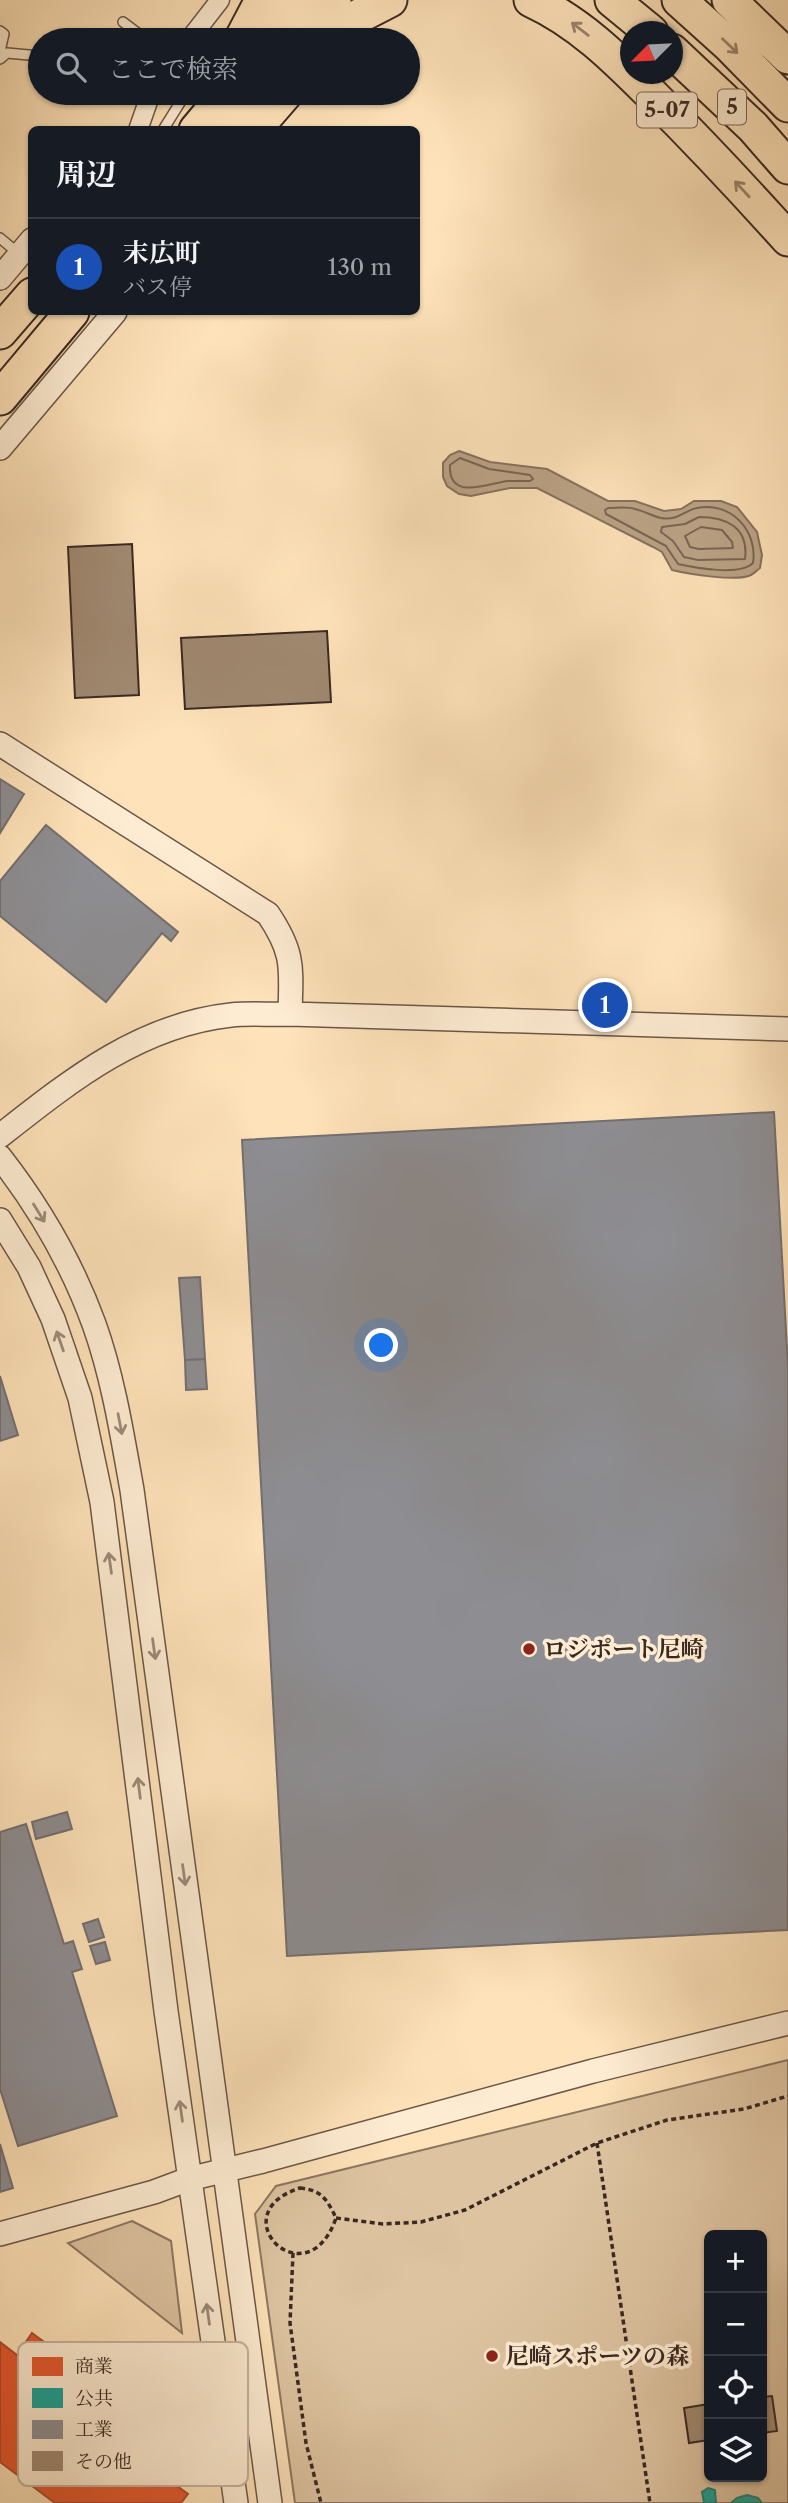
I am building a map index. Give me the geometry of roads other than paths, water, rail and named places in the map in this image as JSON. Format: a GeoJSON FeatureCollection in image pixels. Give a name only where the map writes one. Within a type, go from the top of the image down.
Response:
{"type":"FeatureCollection","features":[{"type":"Feature","properties":{"kind":"highway"},"geometry":{"type":"LineString","coordinates":[[247,28],[261,0]]}},
{"type":"Feature","properties":{"kind":"highway"},"geometry":{"type":"LineString","coordinates":[[275,28],[296,0]]}},
{"type":"Feature","properties":{"kind":"highway"},"geometry":{"type":"LineString","coordinates":[[310,28],[334,0]]}},
{"type":"Feature","properties":{"kind":"highway"},"geometry":{"type":"LineString","coordinates":[[346,28],[359,16],[390,0]]}},
{"type":"Feature","properties":{"kind":"highway","name":"5-07"},"geometry":{"type":"LineString","coordinates":[[531,0],[574,23],[597,42],[672,115],[788,239]]}},
{"type":"Feature","properties":{"kind":"highway"},"geometry":{"type":"LineString","coordinates":[[612,0],[638,21]]}},
{"type":"Feature","properties":{"kind":"highway","name":"5"},"geometry":{"type":"LineString","coordinates":[[679,0],[729,45],[788,105]]}},
{"type":"Feature","properties":{"kind":"highway"},"geometry":{"type":"LineString","coordinates":[[729,0],[788,57]]}},
{"type":"Feature","properties":{"kind":"highway","name":"5"},"geometry":{"type":"LineString","coordinates":[[683,60],[753,127],[788,167]]}},
{"type":"Feature","properties":{"kind":"highway"},"geometry":{"type":"LineString","coordinates":[[174,126],[191,105]]}},
{"type":"Feature","properties":{"kind":"highway"},"geometry":{"type":"LineString","coordinates":[[199,126],[217,105]]}},
{"type":"Feature","properties":{"kind":"highway"},"geometry":{"type":"LineString","coordinates":[[228,126],[246,105]]}},
{"type":"Feature","properties":{"kind":"highway"},"geometry":{"type":"LineString","coordinates":[[257,126],[276,105]]}},
{"type":"Feature","properties":{"kind":"highway"},"geometry":{"type":"LineString","coordinates":[[0,332],[28,300]]}},
{"type":"Feature","properties":{"kind":"highway"},"geometry":{"type":"LineString","coordinates":[[0,365],[42,315]]}},
{"type":"Feature","properties":{"kind":"highway"},"geometry":{"type":"LineString","coordinates":[[0,398],[69,315]]}},
{"type":"Feature","properties":{"kind":"highway"},"geometry":{"type":"LineString","coordinates":[[39,351],[75,315]]}},
{"type":"Feature","properties":{"kind":"street"},"geometry":{"type":"LineString","coordinates":[[198,28],[220,0]]}},
{"type":"Feature","properties":{"kind":"street"},"geometry":{"type":"LineString","coordinates":[[139,126],[147,105]]}},
{"type":"Feature","properties":{"kind":"street"},"geometry":{"type":"LineString","coordinates":[[0,278],[26,248]]}},
{"type":"Feature","properties":{"kind":"street"},"geometry":{"type":"LineString","coordinates":[[0,449],[112,315]]}},
{"type":"Feature","properties":{"kind":"street"},"geometry":{"type":"LineString","coordinates":[[0,744],[268,914],[283,936],[290,955],[290,1014]]}},
{"type":"Feature","properties":{"kind":"street"},"geometry":{"type":"LineString","coordinates":[[0,1136],[94,1065],[120,1050],[184,1026],[231,1016],[290,1014],[788,1029]]}},
{"type":"Feature","properties":{"kind":"street"},"geometry":{"type":"LineString","coordinates":[[0,1157],[64,1256],[94,1324],[114,1395],[132,1490],[270,2503]]}},
{"type":"Feature","properties":{"kind":"street"},"geometry":{"type":"LineString","coordinates":[[0,1220],[29,1268],[53,1319],[80,1398],[102,1502],[189,2179],[213,2342]]}},
{"type":"Feature","properties":{"kind":"street"},"geometry":{"type":"LineString","coordinates":[[0,2234],[154,2192],[189,2179],[593,2071],[788,2023]]}},
{"type":"Feature","properties":{"kind":"lane"},"geometry":{"type":"LineString","coordinates":[[238,28],[261,0]]}},
{"type":"Feature","properties":{"kind":"lane"},"geometry":{"type":"LineString","coordinates":[[123,22],[131,28]]}},
{"type":"Feature","properties":{"kind":"lane"},"geometry":{"type":"LineString","coordinates":[[0,31],[4,34],[4,40],[0,51]]}},
{"type":"Feature","properties":{"kind":"lane"},"geometry":{"type":"LineString","coordinates":[[0,59],[7,53],[28,54]]}},
{"type":"Feature","properties":{"kind":"lane"},"geometry":{"type":"LineString","coordinates":[[165,126],[179,105]]}},
{"type":"Feature","properties":{"kind":"lane"},"geometry":{"type":"LineString","coordinates":[[0,238],[26,248]]}},
{"type":"Feature","properties":{"kind":"water"},"geometry":{"type":"Polygon","coordinates":[[[459,451],[490,462],[547,469],[608,501],[635,501],[664,511],[681,509],[694,501],[721,501],[737,507],[757,532],[762,555],[760,568],[751,575],[735,578],[672,570],[662,552],[537,488],[510,488],[471,496],[459,494],[447,486],[443,477],[443,463],[450,455],[459,451]]]}},
{"type":"Feature","properties":{"kind":"place","name":"末広町"},"geometry":{"type":"Point","coordinates":[605,1005]}},
{"type":"Feature","properties":{"kind":"place","name":"ロジポート尼崎"},"geometry":{"type":"Point","coordinates":[529,1649]}},
{"type":"Feature","properties":{"kind":"place","name":"尼崎スポーツの森"},"geometry":{"type":"Point","coordinates":[492,2356]}}]}
